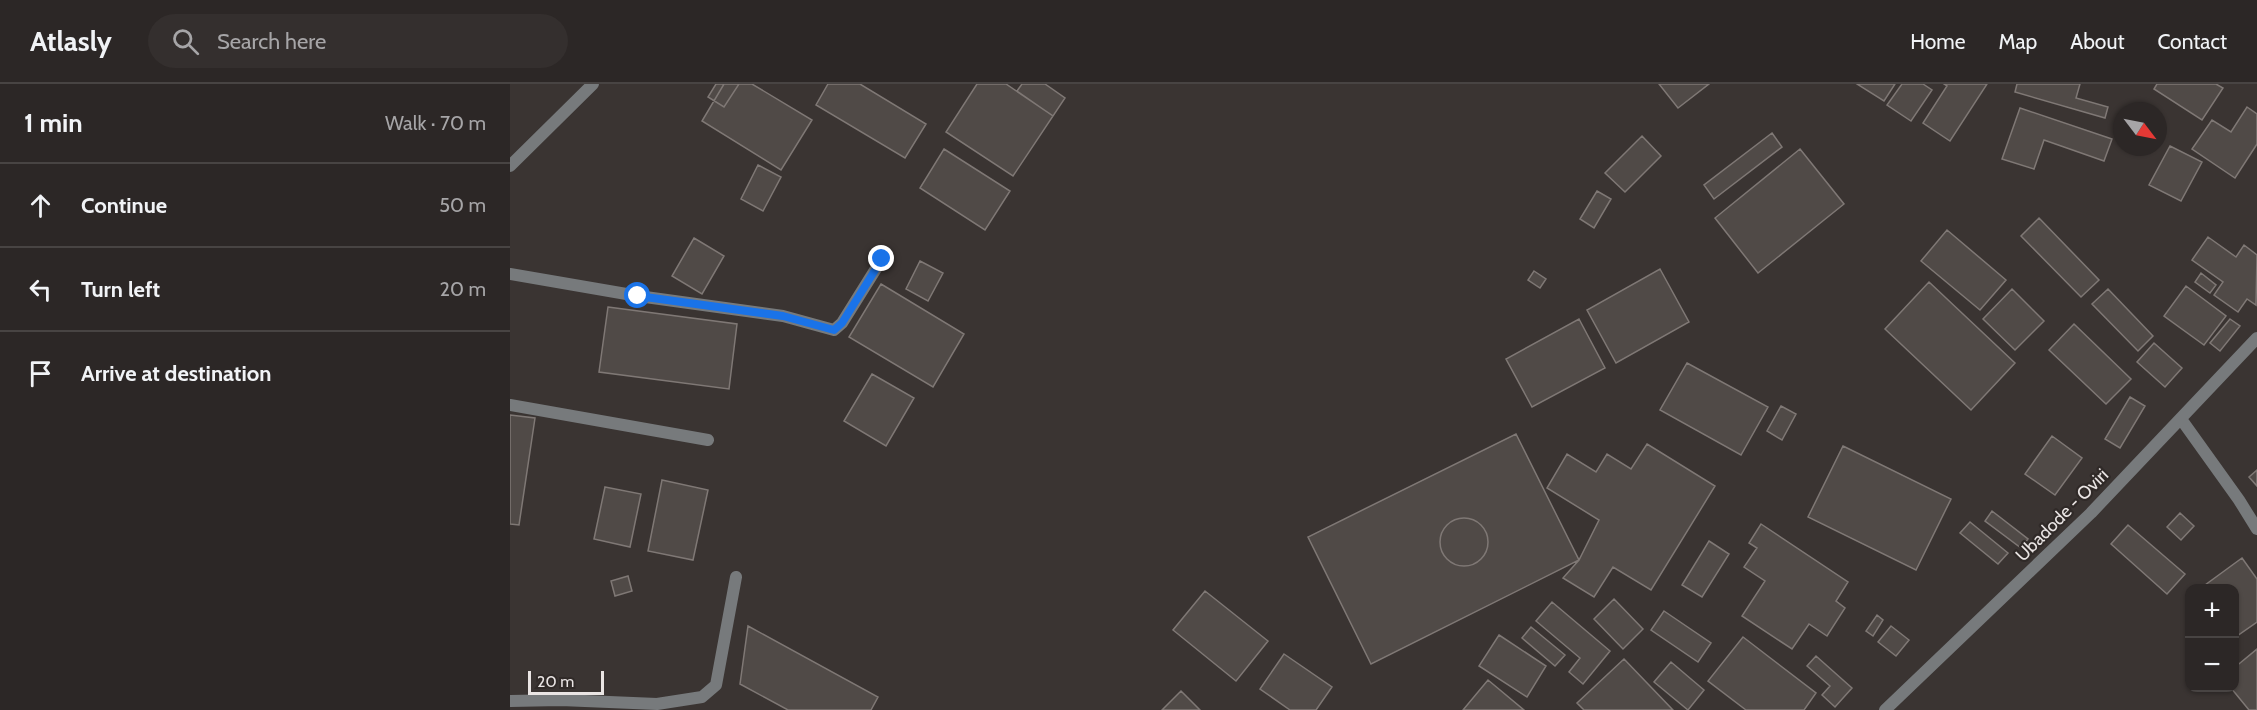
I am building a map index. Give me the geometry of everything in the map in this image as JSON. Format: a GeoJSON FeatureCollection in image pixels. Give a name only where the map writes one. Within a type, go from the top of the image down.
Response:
{"type":"FeatureCollection","features":[{"type":"Feature","properties":{"kind":"street"},"geometry":{"type":"LineString","coordinates":[[510,166],[593,84]]}},
{"type":"Feature","properties":{"kind":"street"},"geometry":{"type":"LineString","coordinates":[[510,274],[638,296],[783,316],[834,330],[842,323],[882,259]]}},
{"type":"Feature","properties":{"kind":"street","name":"Ubadode - Oviri"},"geometry":{"type":"LineString","coordinates":[[1885,710],[2020,582],[2181,419],[2257,338]]}},
{"type":"Feature","properties":{"kind":"street"},"geometry":{"type":"LineString","coordinates":[[510,405],[708,440]]}},
{"type":"Feature","properties":{"kind":"street"},"geometry":{"type":"LineString","coordinates":[[2181,419],[2240,500],[2257,529]]}},
{"type":"Feature","properties":{"kind":"street"},"geometry":{"type":"LineString","coordinates":[[510,701],[561,700],[657,704],[702,697],[716,685],[736,577]]}},
{"type":"Feature","properties":{"kind":"building"},"geometry":{"type":"Polygon","coordinates":[[[716,84],[739,84],[724,107],[708,97],[716,84]]]}},
{"type":"Feature","properties":{"kind":"building"},"geometry":{"type":"Polygon","coordinates":[[[724,84],[752,84],[812,120],[781,170],[702,121],[724,84]]]}},
{"type":"Feature","properties":{"kind":"building"},"geometry":{"type":"Polygon","coordinates":[[[828,84],[860,84],[926,124],[905,158],[816,105],[828,84]]]}},
{"type":"Feature","properties":{"kind":"building"},"geometry":{"type":"Polygon","coordinates":[[[977,84],[1006,84],[1053,116],[1013,176],[946,132],[977,84]]]}},
{"type":"Feature","properties":{"kind":"building"},"geometry":{"type":"Polygon","coordinates":[[[1022,84],[1045,84],[1065,98],[1053,116],[1017,91],[1022,84]]]}},
{"type":"Feature","properties":{"kind":"building"},"geometry":{"type":"Polygon","coordinates":[[[1659,84],[1709,84],[1678,108],[1659,84]]]}},
{"type":"Feature","properties":{"kind":"building"},"geometry":{"type":"Polygon","coordinates":[[[1857,84],[1895,84],[1884,101],[1857,84]]]}},
{"type":"Feature","properties":{"kind":"building"},"geometry":{"type":"Polygon","coordinates":[[[1902,84],[1923,84],[1932,90],[1911,121],[1887,105],[1902,84]]]}},
{"type":"Feature","properties":{"kind":"building"},"geometry":{"type":"Polygon","coordinates":[[[1944,84],[1987,84],[1950,141],[1923,123],[1947,86],[1944,84]]]}},
{"type":"Feature","properties":{"kind":"building"},"geometry":{"type":"Polygon","coordinates":[[[2017,84],[2080,84],[2076,98],[2108,107],[2105,118],[2015,92],[2017,84]]]}},
{"type":"Feature","properties":{"kind":"building"},"geometry":{"type":"Polygon","coordinates":[[[2157,84],[2216,84],[2223,88],[2202,120],[2154,89],[2157,84]]]}},
{"type":"Feature","properties":{"kind":"building"},"geometry":{"type":"Polygon","coordinates":[[[2247,107],[2257,114],[2257,144],[2235,178],[2192,149],[2212,120],[2231,132],[2247,107]]]}},
{"type":"Feature","properties":{"kind":"building"},"geometry":{"type":"Polygon","coordinates":[[[2020,108],[2112,139],[2104,161],[2044,140],[2034,169],[2002,159],[2020,108]]]}},
{"type":"Feature","properties":{"kind":"building"},"geometry":{"type":"Polygon","coordinates":[[[1772,133],[1782,147],[1714,199],[1704,185],[1772,133]]]}},
{"type":"Feature","properties":{"kind":"building"},"geometry":{"type":"Polygon","coordinates":[[[1642,136],[1661,156],[1625,192],[1605,173],[1642,136]]]}},
{"type":"Feature","properties":{"kind":"building"},"geometry":{"type":"Polygon","coordinates":[[[2170,146],[2202,162],[2181,201],[2149,185],[2165,156],[2167,156],[2170,146]]]}},
{"type":"Feature","properties":{"kind":"building"},"geometry":{"type":"Polygon","coordinates":[[[944,149],[1010,191],[985,230],[920,188],[944,149]]]}},
{"type":"Feature","properties":{"kind":"building"},"geometry":{"type":"Polygon","coordinates":[[[1800,149],[1844,204],[1758,273],[1715,218],[1800,149]]]}},
{"type":"Feature","properties":{"kind":"building"},"geometry":{"type":"Polygon","coordinates":[[[758,165],[781,177],[763,211],[741,199],[758,165]]]}},
{"type":"Feature","properties":{"kind":"building"},"geometry":{"type":"Polygon","coordinates":[[[1597,191],[1611,199],[1594,228],[1580,219],[1597,191]]]}},
{"type":"Feature","properties":{"kind":"building"},"geometry":{"type":"Polygon","coordinates":[[[2039,218],[2099,280],[2081,297],[2021,236],[2039,218]]]}},
{"type":"Feature","properties":{"kind":"building"},"geometry":{"type":"Polygon","coordinates":[[[1947,230],[2006,280],[1980,310],[1921,261],[1947,230]]]}},
{"type":"Feature","properties":{"kind":"building"},"geometry":{"type":"Polygon","coordinates":[[[2208,237],[2236,257],[2244,245],[2257,255],[2256,305],[2247,299],[2238,312],[2214,295],[2223,282],[2192,260],[2208,237]]]}},
{"type":"Feature","properties":{"kind":"building"},"geometry":{"type":"Polygon","coordinates":[[[694,238],[724,256],[702,294],[672,276],[694,238]]]}},
{"type":"Feature","properties":{"kind":"building"},"geometry":{"type":"Polygon","coordinates":[[[920,261],[943,273],[928,301],[906,289],[920,261]]]}},
{"type":"Feature","properties":{"kind":"building"},"geometry":{"type":"Polygon","coordinates":[[[1660,269],[1689,322],[1616,363],[1587,310],[1660,269]]]}},
{"type":"Feature","properties":{"kind":"building"},"geometry":{"type":"Polygon","coordinates":[[[1534,271],[1546,279],[1540,288],[1528,280],[1534,271]]]}},
{"type":"Feature","properties":{"kind":"building"},"geometry":{"type":"Polygon","coordinates":[[[2201,273],[2216,285],[2210,293],[2195,282],[2201,273]]]}},
{"type":"Feature","properties":{"kind":"building"},"geometry":{"type":"Polygon","coordinates":[[[1929,282],[2015,363],[1971,410],[1885,329],[1929,282]]]}},
{"type":"Feature","properties":{"kind":"building"},"geometry":{"type":"Polygon","coordinates":[[[881,284],[964,334],[933,387],[849,337],[881,284]]]}},
{"type":"Feature","properties":{"kind":"building"},"geometry":{"type":"Polygon","coordinates":[[[2186,286],[2226,316],[2204,345],[2164,316],[2186,286]]]}},
{"type":"Feature","properties":{"kind":"building"},"geometry":{"type":"Polygon","coordinates":[[[2012,289],[2044,321],[2015,350],[1983,319],[2012,289]]]}},
{"type":"Feature","properties":{"kind":"building"},"geometry":{"type":"Polygon","coordinates":[[[2108,289],[2153,336],[2138,351],[2092,304],[2108,289]]]}},
{"type":"Feature","properties":{"kind":"building"},"geometry":{"type":"Polygon","coordinates":[[[608,307],[737,324],[729,389],[599,372],[608,307]]]}},
{"type":"Feature","properties":{"kind":"building"},"geometry":{"type":"Polygon","coordinates":[[[1579,319],[1605,368],[1532,407],[1506,359],[1579,319]]]}},
{"type":"Feature","properties":{"kind":"building"},"geometry":{"type":"Polygon","coordinates":[[[2230,319],[2240,326],[2220,351],[2210,343],[2230,319]]]}},
{"type":"Feature","properties":{"kind":"building"},"geometry":{"type":"Polygon","coordinates":[[[2074,324],[2131,379],[2106,404],[2049,350],[2074,324]]]}},
{"type":"Feature","properties":{"kind":"building"},"geometry":{"type":"Polygon","coordinates":[[[2154,343],[2182,368],[2165,387],[2137,362],[2154,343]]]}},
{"type":"Feature","properties":{"kind":"building"},"geometry":{"type":"Polygon","coordinates":[[[1687,363],[1768,407],[1741,455],[1660,410],[1687,363]]]}},
{"type":"Feature","properties":{"kind":"building"},"geometry":{"type":"Polygon","coordinates":[[[872,374],[914,398],[886,446],[844,421],[872,374]]]}},
{"type":"Feature","properties":{"kind":"building"},"geometry":{"type":"Polygon","coordinates":[[[2130,397],[2145,406],[2120,448],[2105,439],[2130,397]]]}},
{"type":"Feature","properties":{"kind":"building"},"geometry":{"type":"Polygon","coordinates":[[[1781,406],[1796,414],[1782,440],[1767,431],[1781,406]]]}},
{"type":"Feature","properties":{"kind":"building"},"geometry":{"type":"Polygon","coordinates":[[[510,415],[535,418],[519,525],[510,524],[510,415]]]}},
{"type":"Feature","properties":{"kind":"building"},"geometry":{"type":"Polygon","coordinates":[[[1516,434],[1579,560],[1371,664],[1308,537],[1516,434]]]}},
{"type":"Feature","properties":{"kind":"building"},"geometry":{"type":"Polygon","coordinates":[[[2052,436],[2082,458],[2055,495],[2025,474],[2052,436]]]}},
{"type":"Feature","properties":{"kind":"building"},"geometry":{"type":"Polygon","coordinates":[[[1647,444],[1715,486],[1651,590],[1613,567],[1594,597],[1563,578],[1579,560],[1599,520],[1547,488],[1567,454],[1596,472],[1607,454],[1631,469],[1647,444]]]}},
{"type":"Feature","properties":{"kind":"building"},"geometry":{"type":"Polygon","coordinates":[[[1843,446],[1951,499],[1916,570],[1808,517],[1843,446]]]}},
{"type":"Feature","properties":{"kind":"building"},"geometry":{"type":"Polygon","coordinates":[[[2257,470],[2257,486],[2249,477],[2257,470]]]}},
{"type":"Feature","properties":{"kind":"building"},"geometry":{"type":"Polygon","coordinates":[[[662,480],[708,490],[693,560],[648,551],[662,480]]]}},
{"type":"Feature","properties":{"kind":"building"},"geometry":{"type":"Polygon","coordinates":[[[605,487],[641,494],[630,547],[594,539],[605,487]]]}},
{"type":"Feature","properties":{"kind":"building"},"geometry":{"type":"Polygon","coordinates":[[[1992,511],[2028,539],[2021,548],[1985,521],[1992,511]]]}},
{"type":"Feature","properties":{"kind":"building"},"geometry":{"type":"Polygon","coordinates":[[[2180,513],[2194,526],[2181,540],[2167,527],[2180,513]]]}},
{"type":"Feature","properties":{"kind":"building"},"geometry":{"type":"Polygon","coordinates":[[[1459,518],[1469,518],[1484,528],[1488,542],[1487,551],[1478,562],[1469,566],[1459,566],[1444,556],[1440,547],[1440,537],[1450,522],[1459,518]]]}},
{"type":"Feature","properties":{"kind":"building"},"geometry":{"type":"Polygon","coordinates":[[[1970,522],[2008,553],[1998,564],[1960,533],[1970,522]]]}},
{"type":"Feature","properties":{"kind":"building"},"geometry":{"type":"Polygon","coordinates":[[[1761,524],[1848,582],[1836,601],[1845,608],[1827,636],[1809,624],[1792,649],[1742,616],[1765,581],[1744,567],[1757,548],[1749,543],[1761,524]]]}},
{"type":"Feature","properties":{"kind":"building"},"geometry":{"type":"Polygon","coordinates":[[[2128,525],[2185,574],[2167,594],[2111,544],[2128,525]]]}},
{"type":"Feature","properties":{"kind":"building"},"geometry":{"type":"Polygon","coordinates":[[[1709,541],[1729,554],[1702,597],[1682,585],[1709,541]]]}},
{"type":"Feature","properties":{"kind":"building"},"geometry":{"type":"Polygon","coordinates":[[[2242,558],[2257,579],[2257,622],[2239,635],[2239,584],[2206,584],[2242,558]]]}},
{"type":"Feature","properties":{"kind":"building"},"geometry":{"type":"Polygon","coordinates":[[[628,576],[632,591],[615,596],[611,581],[628,576]]]}},
{"type":"Feature","properties":{"kind":"building"},"geometry":{"type":"Polygon","coordinates":[[[1205,591],[1268,641],[1236,681],[1173,630],[1205,591]]]}},
{"type":"Feature","properties":{"kind":"building"},"geometry":{"type":"Polygon","coordinates":[[[1614,599],[1643,629],[1623,649],[1594,619],[1614,599]]]}},
{"type":"Feature","properties":{"kind":"building"},"geometry":{"type":"Polygon","coordinates":[[[1552,602],[1610,651],[1583,684],[1569,672],[1580,658],[1536,621],[1552,602]]]}},
{"type":"Feature","properties":{"kind":"building"},"geometry":{"type":"Polygon","coordinates":[[[1664,611],[1711,643],[1698,662],[1651,630],[1664,611]]]}},
{"type":"Feature","properties":{"kind":"building"},"geometry":{"type":"Polygon","coordinates":[[[1877,615],[1883,620],[1873,636],[1866,631],[1877,615]]]}},
{"type":"Feature","properties":{"kind":"building"},"geometry":{"type":"Polygon","coordinates":[[[748,626],[878,697],[871,710],[788,710],[740,684],[748,626]]]}},
{"type":"Feature","properties":{"kind":"building"},"geometry":{"type":"Polygon","coordinates":[[[1891,626],[1909,640],[1896,656],[1878,642],[1891,626]]]}},
{"type":"Feature","properties":{"kind":"building"},"geometry":{"type":"Polygon","coordinates":[[[1531,627],[1565,655],[1555,666],[1522,638],[1531,627]]]}},
{"type":"Feature","properties":{"kind":"building"},"geometry":{"type":"Polygon","coordinates":[[[1499,635],[1546,666],[1527,697],[1479,666],[1499,635]]]}},
{"type":"Feature","properties":{"kind":"building"},"geometry":{"type":"Polygon","coordinates":[[[1743,637],[1816,693],[1804,710],[1746,710],[1708,681],[1743,637]]]}},
{"type":"Feature","properties":{"kind":"building"},"geometry":{"type":"Polygon","coordinates":[[[2257,649],[2257,710],[2249,710],[2234,692],[2239,692],[2239,664],[2257,649]]]}},
{"type":"Feature","properties":{"kind":"building"},"geometry":{"type":"Polygon","coordinates":[[[1284,654],[1332,687],[1316,710],[1290,710],[1260,689],[1284,654]]]}},
{"type":"Feature","properties":{"kind":"building"},"geometry":{"type":"Polygon","coordinates":[[[1816,656],[1852,688],[1835,707],[1822,695],[1830,686],[1807,666],[1816,656]]]}},
{"type":"Feature","properties":{"kind":"building"},"geometry":{"type":"Polygon","coordinates":[[[1624,659],[1673,710],[1584,710],[1577,703],[1624,659]]]}},
{"type":"Feature","properties":{"kind":"building"},"geometry":{"type":"Polygon","coordinates":[[[1671,662],[1704,690],[1688,710],[1654,682],[1671,662]]]}},
{"type":"Feature","properties":{"kind":"building"},"geometry":{"type":"Polygon","coordinates":[[[1488,680],[1524,710],[1463,710],[1488,680]]]}},
{"type":"Feature","properties":{"kind":"building"},"geometry":{"type":"Polygon","coordinates":[[[1181,691],[1200,710],[1162,710],[1181,691]]]}},
{"type":"Feature","properties":{"kind":"route"},"geometry":{"type":"LineString","coordinates":[[638,296],[783,316],[834,330],[842,323],[882,259]]}}]}
